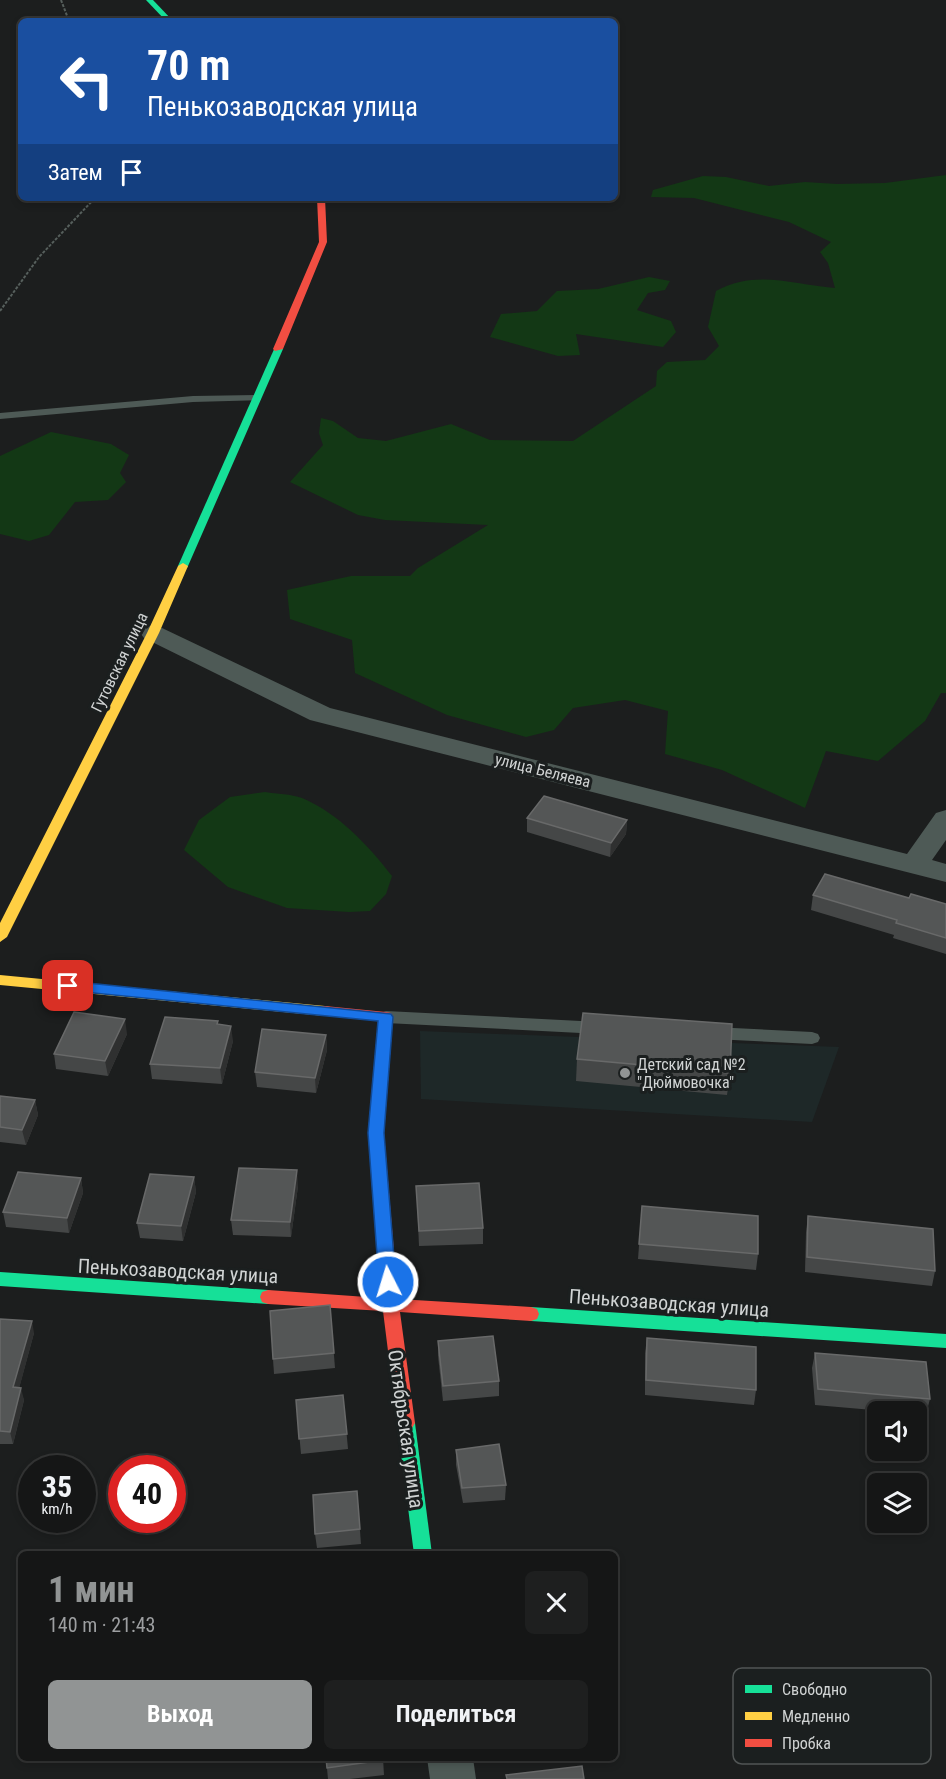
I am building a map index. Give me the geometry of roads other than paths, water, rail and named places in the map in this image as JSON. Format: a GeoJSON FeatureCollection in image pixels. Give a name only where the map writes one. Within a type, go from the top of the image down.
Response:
{"type":"FeatureCollection","features":[{"type":"Feature","properties":{"kind":"street"},"geometry":{"type":"LineString","coordinates":[[149,0],[167,18]]}},
{"type":"Feature","properties":{"kind":"street","name":"Гутовская улица"},"geometry":{"type":"LineString","coordinates":[[0,937],[153,633],[257,398],[323,242],[321,201]]}},
{"type":"Feature","properties":{"kind":"street","name":"улица Беляева"},"geometry":{"type":"LineString","coordinates":[[153,633],[320,714],[946,873]]}},
{"type":"Feature","properties":{"kind":"street"},"geometry":{"type":"LineString","coordinates":[[914,865],[946,819]]}},
{"type":"Feature","properties":{"kind":"street"},"geometry":{"type":"LineString","coordinates":[[0,980],[386,1017],[376,1133],[390,1303]]}},
{"type":"Feature","properties":{"kind":"street","name":"Пенькозаводская улица"},"geometry":{"type":"LineString","coordinates":[[0,1280],[390,1303],[946,1341]]}},
{"type":"Feature","properties":{"kind":"street","name":"Октябрьская улица"},"geometry":{"type":"LineString","coordinates":[[390,1303],[423,1551]]}},
{"type":"Feature","properties":{"kind":"street"},"geometry":{"type":"LineString","coordinates":[[450,1761],[453,1779]]}},
{"type":"Feature","properties":{"kind":"lane"},"geometry":{"type":"LineString","coordinates":[[0,416],[193,399],[257,398]]}},
{"type":"Feature","properties":{"kind":"lane"},"geometry":{"type":"LineString","coordinates":[[386,1017],[611,1028]]}},
{"type":"Feature","properties":{"kind":"lane"},"geometry":{"type":"LineString","coordinates":[[694,1032],[812,1038]]}},
{"type":"Feature","properties":{"kind":"place","name":"Детский сад №2 \"Дюймовочка\""},"geometry":{"type":"Point","coordinates":[625,1073]}}]}
